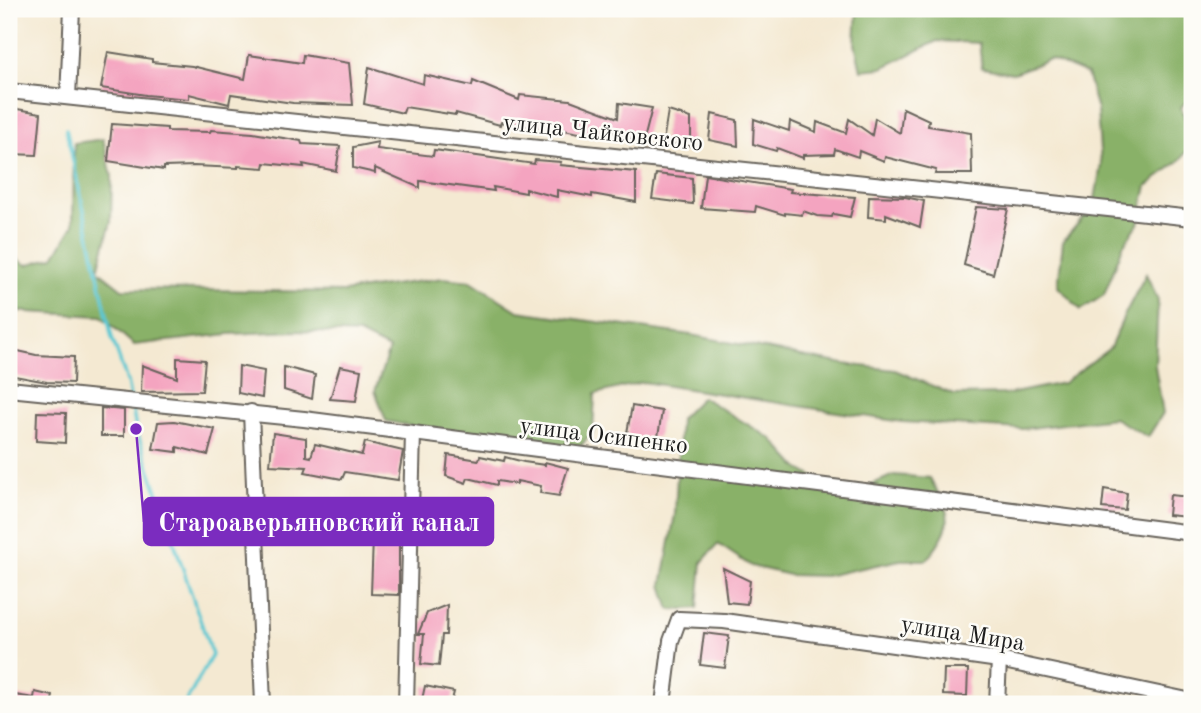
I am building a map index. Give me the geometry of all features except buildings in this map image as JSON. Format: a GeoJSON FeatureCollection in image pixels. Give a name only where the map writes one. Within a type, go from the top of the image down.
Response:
{"type":"FeatureCollection","features":[{"type":"Feature","properties":{"kind":"street"},"geometry":{"type":"LineString","coordinates":[[68,97],[72,9]]}},
{"type":"Feature","properties":{"kind":"street","name":"улица Чайковского"},"geometry":{"type":"LineString","coordinates":[[9,91],[1192,218]]}},
{"type":"Feature","properties":{"kind":"street","name":"улица Осипенко"},"geometry":{"type":"LineString","coordinates":[[9,389],[251,412],[1192,533]]}},
{"type":"Feature","properties":{"kind":"street"},"geometry":{"type":"LineString","coordinates":[[251,412],[263,704]]}},
{"type":"Feature","properties":{"kind":"street"},"geometry":{"type":"LineString","coordinates":[[406,704],[413,433]]}},
{"type":"Feature","properties":{"kind":"street","name":"улица Мира"},"geometry":{"type":"LineString","coordinates":[[663,704],[671,641],[680,619],[724,621],[999,660],[1192,701]]}},
{"type":"Feature","properties":{"kind":"street"},"geometry":{"type":"LineString","coordinates":[[997,704],[999,660]]}},
{"type":"Feature","properties":{"kind":"green space"},"geometry":{"type":"Polygon","coordinates":[[[857,9],[1192,9],[1192,96],[1181,107],[1192,145],[1179,161],[1147,186],[1138,224],[1123,246],[1104,295],[1081,310],[1058,287],[1063,241],[1094,205],[1101,165],[1097,110],[1087,74],[1050,59],[1014,73],[982,68],[979,43],[937,41],[882,68],[861,70],[855,44],[857,9]]]}},
{"type":"Feature","properties":{"kind":"green space"},"geometry":{"type":"Polygon","coordinates":[[[103,139],[112,176],[111,222],[98,270],[122,289],[343,292],[443,278],[471,281],[518,311],[691,335],[844,364],[895,370],[954,395],[1009,394],[1063,383],[1110,348],[1146,274],[1158,300],[1155,366],[1163,413],[1148,437],[1114,418],[1022,429],[902,422],[643,382],[595,394],[593,432],[570,458],[386,421],[375,391],[389,349],[359,334],[296,331],[229,334],[134,345],[101,316],[9,311],[9,252],[26,265],[54,257],[73,226],[74,143],[103,139]]]}},
{"type":"Feature","properties":{"kind":"green space"},"geometry":{"type":"Polygon","coordinates":[[[702,397],[772,439],[798,468],[832,487],[863,488],[894,475],[930,478],[947,512],[948,520],[943,536],[927,560],[900,560],[825,576],[789,575],[751,566],[718,544],[702,562],[698,608],[670,610],[662,585],[675,514],[680,419],[702,397]]]}},
{"type":"Feature","properties":{"kind":"waterway"},"geometry":{"type":"LineString","coordinates":[[66,129],[112,338],[130,398]]}},
{"type":"Feature","properties":{"kind":"waterway"},"geometry":{"type":"LineString","coordinates":[[132,406],[136,429],[212,655],[185,704]]}},
{"type":"Feature","properties":{"kind":"place","name":"Староаверьяновский канал"},"geometry":{"type":"Point","coordinates":[136,429]}}]}
